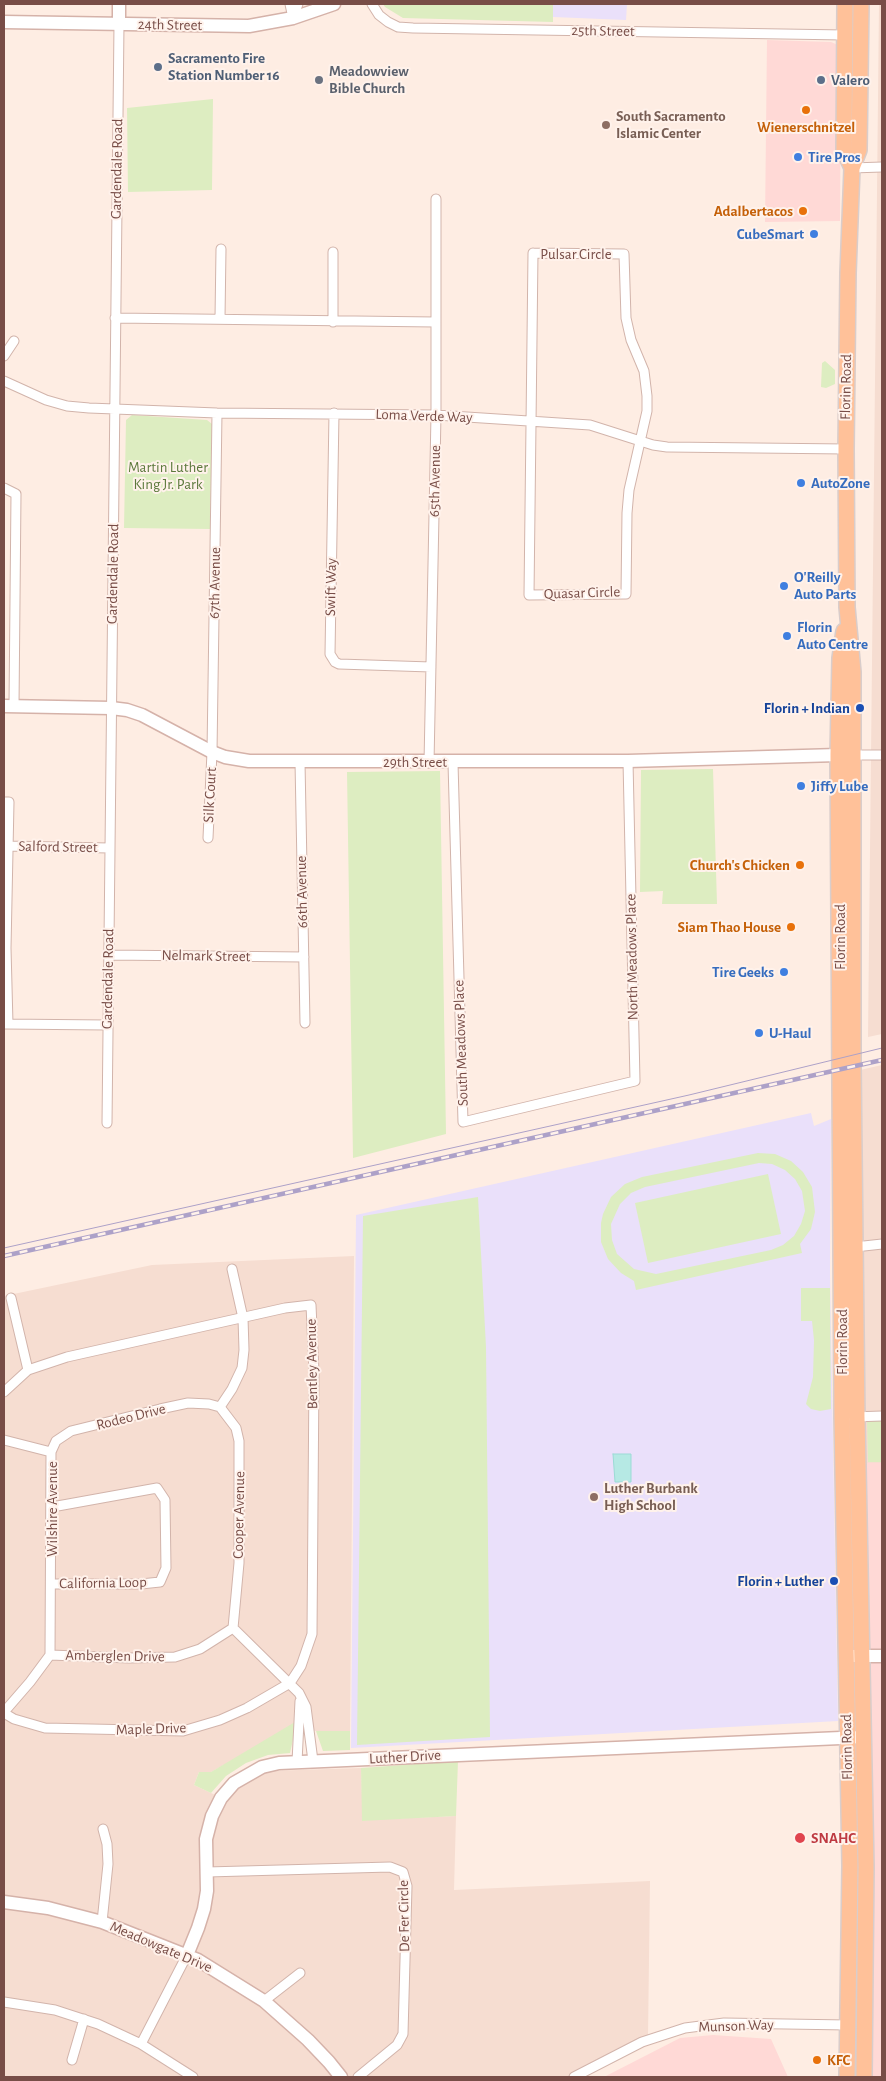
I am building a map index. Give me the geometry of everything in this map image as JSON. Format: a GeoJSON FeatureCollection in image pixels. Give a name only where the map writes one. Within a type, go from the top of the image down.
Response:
{"type":"FeatureCollection","features":[{"type":"Feature","properties":{"kind":"main road","name":"Florin Road"},"geometry":{"type":"LineString","coordinates":[[847,4],[844,150],[852,168]]}},
{"type":"Feature","properties":{"kind":"main road"},"geometry":{"type":"LineString","coordinates":[[847,4],[861,33]]}},
{"type":"Feature","properties":{"kind":"main road","name":"Florin Road"},"geometry":{"type":"LineString","coordinates":[[847,2077],[850,1866],[846,1656],[849,1418],[855,1247],[845,755],[840,658],[847,607],[848,273],[852,168],[859,150],[861,4]]}},
{"type":"Feature","properties":{"kind":"main road"},"geometry":{"type":"LineString","coordinates":[[845,35],[860,66]]}},
{"type":"Feature","properties":{"kind":"main road","name":"Florin Road"},"geometry":{"type":"LineString","coordinates":[[845,755],[841,1230],[862,1656],[866,1937],[864,2077]]}},
{"type":"Feature","properties":{"kind":"main road"},"geometry":{"type":"LineString","coordinates":[[841,1230],[855,1247]]}},
{"type":"Feature","properties":{"kind":"main road"},"geometry":{"type":"LineString","coordinates":[[849,1964],[855,1971],[856,2010],[865,2017]]}},
{"type":"Feature","properties":{"kind":"main road"},"geometry":{"type":"LineString","coordinates":[[848,2025],[858,2040],[864,2077]]}},
{"type":"Feature","properties":{"kind":"street"},"geometry":{"type":"LineString","coordinates":[[119,4],[119,24]]}},
{"type":"Feature","properties":{"kind":"street"},"geometry":{"type":"LineString","coordinates":[[290,4],[294,18]]}},
{"type":"Feature","properties":{"kind":"street"},"geometry":{"type":"LineString","coordinates":[[294,18],[298,4]]}},
{"type":"Feature","properties":{"kind":"street","name":"24th Street"},"geometry":{"type":"LineString","coordinates":[[4,22],[249,26],[294,18],[334,4]]}},
{"type":"Feature","properties":{"kind":"street","name":"25th Street"},"geometry":{"type":"LineString","coordinates":[[372,4],[379,15],[388,22],[398,27],[413,28],[845,35]]}},
{"type":"Feature","properties":{"kind":"street","name":"Gardendale Road"},"geometry":{"type":"LineString","coordinates":[[107,1123],[119,24]]}},
{"type":"Feature","properties":{"kind":"street"},"geometry":{"type":"LineString","coordinates":[[852,168],[882,167]]}},
{"type":"Feature","properties":{"kind":"street","name":"65th Avenue"},"geometry":{"type":"LineString","coordinates":[[429,762],[436,415],[436,199]]}},
{"type":"Feature","properties":{"kind":"street"},"geometry":{"type":"LineString","coordinates":[[220,318],[222,249]]}},
{"type":"Feature","properties":{"kind":"street"},"geometry":{"type":"LineString","coordinates":[[333,252],[333,322]]}},
{"type":"Feature","properties":{"kind":"street","name":"Pulsar Circle"},"geometry":{"type":"LineString","coordinates":[[531,421],[533,253],[624,254],[626,318],[630,335],[640,358],[646,383],[647,411],[640,440]]}},
{"type":"Feature","properties":{"kind":"street"},"geometry":{"type":"LineString","coordinates":[[115,318],[435,322]]}},
{"type":"Feature","properties":{"kind":"street"},"geometry":{"type":"LineString","coordinates":[[4,356],[14,341]]}},
{"type":"Feature","properties":{"kind":"street","name":"Loma Verde Way"},"geometry":{"type":"LineString","coordinates":[[4,381],[29,394],[67,406],[218,413],[436,415],[590,425],[668,447],[846,449]]}},
{"type":"Feature","properties":{"kind":"street","name":"67th Avenue"},"geometry":{"type":"LineString","coordinates":[[212,752],[218,413]]}},
{"type":"Feature","properties":{"kind":"street","name":"Swift Way"},"geometry":{"type":"LineString","coordinates":[[334,413],[330,654],[335,662],[339,664],[431,667]]}},
{"type":"Feature","properties":{"kind":"street","name":"Quasar Circle"},"geometry":{"type":"LineString","coordinates":[[531,421],[529,595],[626,594],[629,490],[640,440]]}},
{"type":"Feature","properties":{"kind":"street"},"geometry":{"type":"LineString","coordinates":[[4,488],[16,494],[9,706]]}},
{"type":"Feature","properties":{"kind":"street","name":"29th Street"},"geometry":{"type":"LineString","coordinates":[[9,706],[111,708],[142,715],[212,752],[239,760],[300,762],[628,761],[845,755]]}},
{"type":"Feature","properties":{"kind":"street","name":"Silk Court"},"geometry":{"type":"LineString","coordinates":[[208,838],[212,752]]}},
{"type":"Feature","properties":{"kind":"street"},"geometry":{"type":"LineString","coordinates":[[845,755],[882,755]]}},
{"type":"Feature","properties":{"kind":"street","name":"North Meadows Place"},"geometry":{"type":"LineString","coordinates":[[564,1098],[635,1081],[628,761]]}},
{"type":"Feature","properties":{"kind":"street","name":"66th Avenue"},"geometry":{"type":"LineString","coordinates":[[300,762],[305,1022]]}},
{"type":"Feature","properties":{"kind":"street","name":"South Meadows Place"},"geometry":{"type":"LineString","coordinates":[[453,762],[463,1122],[564,1098]]}},
{"type":"Feature","properties":{"kind":"street"},"geometry":{"type":"LineString","coordinates":[[4,802],[8,802],[6,1024],[107,1025]]}},
{"type":"Feature","properties":{"kind":"street","name":"Salford Street"},"geometry":{"type":"LineString","coordinates":[[8,846],[109,848]]}},
{"type":"Feature","properties":{"kind":"street","name":"Nelmark Street"},"geometry":{"type":"LineString","coordinates":[[108,955],[304,957]]}},
{"type":"Feature","properties":{"kind":"street"},"geometry":{"type":"LineString","coordinates":[[855,1247],[882,1244]]}},
{"type":"Feature","properties":{"kind":"street"},"geometry":{"type":"LineString","coordinates":[[220,1408],[242,1368],[244,1350],[243,1318],[232,1270]]}},
{"type":"Feature","properties":{"kind":"street"},"geometry":{"type":"LineString","coordinates":[[11,1298],[28,1370]]}},
{"type":"Feature","properties":{"kind":"street","name":"Bentley Avenue"},"geometry":{"type":"LineString","coordinates":[[4,1392],[28,1370],[67,1357],[285,1308],[311,1305],[314,1372],[312,1634],[301,1666],[290,1683]]}},
{"type":"Feature","properties":{"kind":"street","name":"Rodeo Drive"},"geometry":{"type":"LineString","coordinates":[[51,1452],[56,1441],[71,1431],[188,1403],[209,1404],[220,1408]]}},
{"type":"Feature","properties":{"kind":"street","name":"Cooper Avenue"},"geometry":{"type":"LineString","coordinates":[[220,1408],[236,1428],[239,1441],[239,1563],[233,1628]]}},
{"type":"Feature","properties":{"kind":"street"},"geometry":{"type":"LineString","coordinates":[[849,1418],[882,1416]]}},
{"type":"Feature","properties":{"kind":"street"},"geometry":{"type":"LineString","coordinates":[[4,1440],[51,1452]]}},
{"type":"Feature","properties":{"kind":"street","name":"Wilshire Avenue"},"geometry":{"type":"LineString","coordinates":[[50,1655],[52,1584],[51,1452]]}},
{"type":"Feature","properties":{"kind":"street","name":"California Loop"},"geometry":{"type":"LineString","coordinates":[[52,1507],[157,1488],[165,1500],[166,1568],[160,1582],[141,1584],[52,1584]]}},
{"type":"Feature","properties":{"kind":"street"},"geometry":{"type":"LineString","coordinates":[[233,1628],[300,1693],[306,1707],[313,1762]]}},
{"type":"Feature","properties":{"kind":"street","name":"Amberglen Drive"},"geometry":{"type":"LineString","coordinates":[[50,1655],[129,1658],[175,1657],[200,1649],[233,1628]]}},
{"type":"Feature","properties":{"kind":"street"},"geometry":{"type":"LineString","coordinates":[[4,1712],[50,1655]]}},
{"type":"Feature","properties":{"kind":"street"},"geometry":{"type":"LineString","coordinates":[[846,1656],[882,1656]]}},
{"type":"Feature","properties":{"kind":"street","name":"Maple Drive"},"geometry":{"type":"LineString","coordinates":[[4,1712],[14,1719],[45,1728],[183,1731],[220,1720],[247,1708],[290,1683]]}},
{"type":"Feature","properties":{"kind":"street"},"geometry":{"type":"LineString","coordinates":[[297,1762],[300,1734],[300,1693]]}},
{"type":"Feature","properties":{"kind":"street","name":"Luther Drive"},"geometry":{"type":"LineString","coordinates":[[141,2044],[187,1955],[204,1909],[208,1827],[216,1806],[228,1790],[244,1776],[262,1767],[279,1763],[297,1762],[863,1737]]}},
{"type":"Feature","properties":{"kind":"street"},"geometry":{"type":"LineString","coordinates":[[102,1922],[108,1864],[103,1829]]}},
{"type":"Feature","properties":{"kind":"street","name":"De Fer Circle"},"geometry":{"type":"LineString","coordinates":[[207,1872],[390,1867],[403,1872],[406,1876],[403,2034],[398,2045],[358,2077]]}},
{"type":"Feature","properties":{"kind":"street","name":"Meadowgate Drive"},"geometry":{"type":"LineString","coordinates":[[4,1902],[48,1908],[102,1922],[187,1955],[217,1971],[264,2001],[308,2040],[341,2077]]}},
{"type":"Feature","properties":{"kind":"street"},"geometry":{"type":"LineString","coordinates":[[264,2001],[300,1973]]}},
{"type":"Feature","properties":{"kind":"street"},"geometry":{"type":"LineString","coordinates":[[4,2002],[55,2010],[84,2019],[141,2044],[190,2076]]}},
{"type":"Feature","properties":{"kind":"street"},"geometry":{"type":"LineString","coordinates":[[72,2060],[84,2019]]}},
{"type":"Feature","properties":{"kind":"street","name":"Munson Way"},"geometry":{"type":"LineString","coordinates":[[574,2077],[642,2042],[685,2028],[724,2023],[848,2025]]}},
{"type":"Feature","properties":{"kind":"shaded area"},"geometry":{"type":"Polygon","coordinates":[[[553,4],[627,4],[626,20],[553,17],[553,4]]]}},
{"type":"Feature","properties":{"kind":"shaded area"},"geometry":{"type":"Polygon","coordinates":[[[879,4],[882,4],[882,1034],[868,1037],[879,4]]]}},
{"type":"Feature","properties":{"kind":"shaded area"},"geometry":{"type":"Polygon","coordinates":[[[767,40],[831,42],[838,45],[841,51],[840,221],[765,222],[767,40]]]}},
{"type":"Feature","properties":{"kind":"shaded area"},"geometry":{"type":"Polygon","coordinates":[[[882,1065],[882,1463],[852,1463],[847,1073],[882,1065]]]}},
{"type":"Feature","properties":{"kind":"shaded area","name":"Luther Burbank High School"},"geometry":{"type":"Polygon","coordinates":[[[811,1113],[814,1126],[831,1119],[830,1273],[838,1721],[351,1748],[356,1215],[811,1113]]]}},
{"type":"Feature","properties":{"kind":"shaded area"},"geometry":{"type":"Polygon","coordinates":[[[354,1256],[350,1731],[316,1731],[296,1726],[211,1772],[199,1772],[194,1785],[226,1800],[244,1783],[268,1771],[361,1768],[363,1820],[456,1816],[454,1890],[650,1881],[648,2037],[570,2077],[4,2077],[4,1296],[152,1265],[354,1256]]]}},
{"type":"Feature","properties":{"kind":"shaded area"},"geometry":{"type":"Polygon","coordinates":[[[852,1463],[882,1463],[882,2077],[856,2077],[859,1935],[852,1463]]]}},
{"type":"Feature","properties":{"kind":"shaded area"},"geometry":{"type":"Polygon","coordinates":[[[713,2035],[771,2039],[788,2077],[604,2077],[680,2038],[713,2035]]]}},
{"type":"Feature","properties":{"kind":"green space"},"geometry":{"type":"Polygon","coordinates":[[[383,4],[553,4],[553,22],[403,18],[383,4]]]}},
{"type":"Feature","properties":{"kind":"green space"},"geometry":{"type":"Polygon","coordinates":[[[213,99],[212,190],[128,192],[127,108],[213,99]]]}},
{"type":"Feature","properties":{"kind":"green space"},"geometry":{"type":"Polygon","coordinates":[[[825,361],[835,370],[835,384],[826,388],[821,387],[822,363],[825,361]]]}},
{"type":"Feature","properties":{"kind":"green space","name":"Martin Luther King Jr. Park"},"geometry":{"type":"Polygon","coordinates":[[[132,415],[207,420],[212,424],[210,529],[124,528],[126,420],[132,415]]]}},
{"type":"Feature","properties":{"kind":"green space"},"geometry":{"type":"Polygon","coordinates":[[[713,769],[717,904],[662,904],[663,891],[640,892],[641,770],[713,769]]]}},
{"type":"Feature","properties":{"kind":"green space"},"geometry":{"type":"Polygon","coordinates":[[[440,771],[446,1134],[353,1158],[347,772],[440,771]]]}},
{"type":"Feature","properties":{"kind":"green space"},"geometry":{"type":"Polygon","coordinates":[[[758,1153],[775,1154],[791,1161],[803,1172],[812,1187],[815,1212],[811,1229],[800,1244],[802,1253],[636,1290],[634,1281],[621,1273],[608,1259],[601,1242],[601,1223],[611,1197],[625,1184],[642,1177],[758,1153]],[[759,1163],[645,1187],[631,1193],[620,1204],[611,1224],[612,1240],[617,1254],[634,1269],[656,1274],[771,1250],[783,1245],[794,1236],[801,1224],[805,1211],[802,1191],[795,1179],[785,1170],[772,1164],[759,1163]]]}},
{"type":"Feature","properties":{"kind":"green space"},"geometry":{"type":"Polygon","coordinates":[[[768,1174],[781,1234],[648,1263],[635,1203],[768,1174]]]}},
{"type":"Feature","properties":{"kind":"green space"},"geometry":{"type":"Polygon","coordinates":[[[478,1197],[486,1347],[490,1737],[357,1745],[363,1216],[478,1197]]]}},
{"type":"Feature","properties":{"kind":"green space"},"geometry":{"type":"Polygon","coordinates":[[[801,1288],[830,1288],[831,1409],[820,1411],[811,1409],[806,1404],[813,1377],[814,1340],[812,1321],[801,1321],[801,1288]]]}},
{"type":"Feature","properties":{"kind":"green space"},"geometry":{"type":"Polygon","coordinates":[[[882,1418],[882,1462],[868,1462],[867,1421],[882,1418]]]}},
{"type":"Feature","properties":{"kind":"green space"},"geometry":{"type":"Polygon","coordinates":[[[295,1722],[296,1726],[290,1753],[268,1755],[246,1763],[226,1776],[211,1793],[194,1785],[199,1772],[211,1772],[295,1722]]]}},
{"type":"Feature","properties":{"kind":"green space"},"geometry":{"type":"Polygon","coordinates":[[[316,1731],[350,1731],[350,1750],[323,1751],[316,1731]]]}},
{"type":"Feature","properties":{"kind":"green space"},"geometry":{"type":"Polygon","coordinates":[[[458,1761],[456,1816],[362,1821],[361,1768],[458,1761]]]}},
{"type":"Feature","properties":{"kind":"water"},"geometry":{"type":"Polygon","coordinates":[[[613,1454],[631,1454],[631,1482],[615,1482],[613,1454]]]}},
{"type":"Feature","properties":{"kind":"tram line"},"geometry":{"type":"LineString","coordinates":[[4,1248],[689,1095],[882,1048]]}},
{"type":"Feature","properties":{"kind":"railway"},"geometry":{"type":"LineString","coordinates":[[4,1256],[882,1060]]}},
{"type":"Feature","properties":{"kind":"place","name":"Sacramento Fire Station Number 16"},"geometry":{"type":"Point","coordinates":[158,67]}},
{"type":"Feature","properties":{"kind":"place","name":"Meadowview Bible Church"},"geometry":{"type":"Point","coordinates":[319,80]}},
{"type":"Feature","properties":{"kind":"place","name":"Valero"},"geometry":{"type":"Point","coordinates":[821,80]}},
{"type":"Feature","properties":{"kind":"place","name":"Wienerschnitzel"},"geometry":{"type":"Point","coordinates":[806,110]}},
{"type":"Feature","properties":{"kind":"place","name":"South Sacramento Islamic Center"},"geometry":{"type":"Point","coordinates":[606,125]}},
{"type":"Feature","properties":{"kind":"place","name":"Tire Pros"},"geometry":{"type":"Point","coordinates":[798,157]}},
{"type":"Feature","properties":{"kind":"place","name":"Adalbertacos"},"geometry":{"type":"Point","coordinates":[803,211]}},
{"type":"Feature","properties":{"kind":"place","name":"CubeSmart"},"geometry":{"type":"Point","coordinates":[814,234]}},
{"type":"Feature","properties":{"kind":"place","name":"AutoZone"},"geometry":{"type":"Point","coordinates":[801,483]}},
{"type":"Feature","properties":{"kind":"place","name":"O'Reilly Auto Parts"},"geometry":{"type":"Point","coordinates":[784,586]}},
{"type":"Feature","properties":{"kind":"place","name":"Florin Auto Centre"},"geometry":{"type":"Point","coordinates":[787,636]}},
{"type":"Feature","properties":{"kind":"place","name":"Florin + Indian"},"geometry":{"type":"Point","coordinates":[860,708]}},
{"type":"Feature","properties":{"kind":"place","name":"Jiffy Lube"},"geometry":{"type":"Point","coordinates":[801,786]}},
{"type":"Feature","properties":{"kind":"place","name":"Church's Chicken"},"geometry":{"type":"Point","coordinates":[800,865]}},
{"type":"Feature","properties":{"kind":"place","name":"Siam Thao House"},"geometry":{"type":"Point","coordinates":[791,927]}},
{"type":"Feature","properties":{"kind":"place","name":"Tire Geeks"},"geometry":{"type":"Point","coordinates":[784,972]}},
{"type":"Feature","properties":{"kind":"place","name":"U-Haul"},"geometry":{"type":"Point","coordinates":[759,1033]}},
{"type":"Feature","properties":{"kind":"place","name":"Luther Burbank High School"},"geometry":{"type":"Point","coordinates":[594,1497]}},
{"type":"Feature","properties":{"kind":"place","name":"Florin + Luther"},"geometry":{"type":"Point","coordinates":[834,1581]}},
{"type":"Feature","properties":{"kind":"place","name":"SNAHC"},"geometry":{"type":"Point","coordinates":[800,1838]}},
{"type":"Feature","properties":{"kind":"place","name":"KFC"},"geometry":{"type":"Point","coordinates":[817,2060]}}]}
